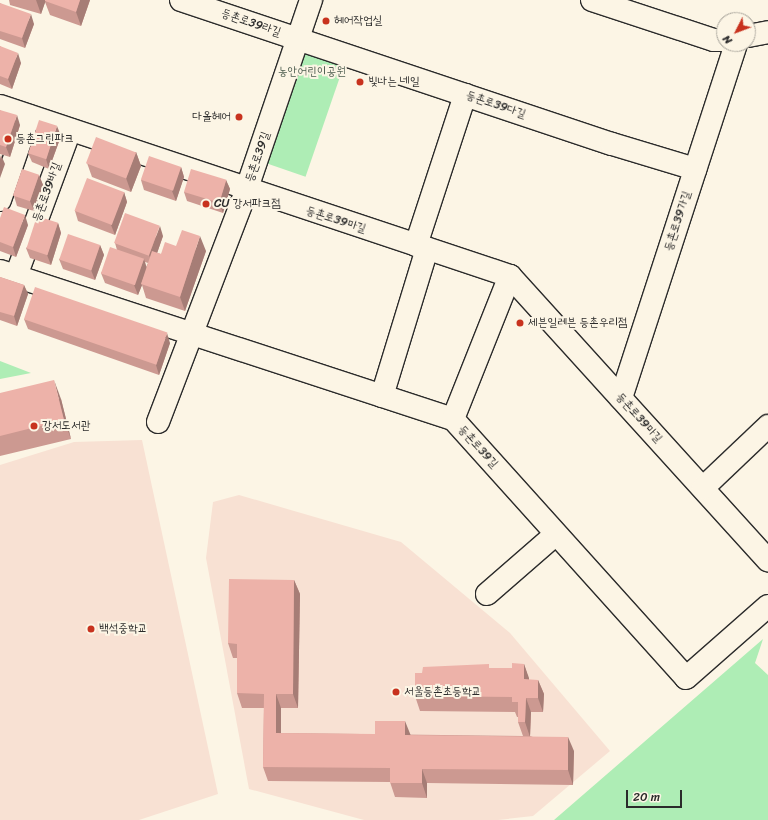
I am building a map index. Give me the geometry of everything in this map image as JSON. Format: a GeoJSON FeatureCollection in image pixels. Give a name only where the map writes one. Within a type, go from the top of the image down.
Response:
{"type":"FeatureCollection","features":[{"type":"Feature","properties":{"kind":"street","name":"등촌로39라길"},"geometry":{"type":"LineString","coordinates":[[181,0],[297,39]]}},
{"type":"Feature","properties":{"kind":"street","name":"등촌로39길"},"geometry":{"type":"LineString","coordinates":[[158,422],[194,335],[246,191],[310,0]]}},
{"type":"Feature","properties":{"kind":"street"},"geometry":{"type":"LineString","coordinates":[[592,0],[716,40]]}},
{"type":"Feature","properties":{"kind":"street"},"geometry":{"type":"LineString","coordinates":[[756,34],[768,32]]}},
{"type":"Feature","properties":{"kind":"street","name":"등촌로39다길"},"geometry":{"type":"LineString","coordinates":[[297,39],[695,169]]}},
{"type":"Feature","properties":{"kind":"street","name":"등촌로39가길"},"geometry":{"type":"LineString","coordinates":[[621,398],[733,52]]}},
{"type":"Feature","properties":{"kind":"street"},"geometry":{"type":"LineString","coordinates":[[382,396],[421,247],[465,95]]}},
{"type":"Feature","properties":{"kind":"street"},"geometry":{"type":"LineString","coordinates":[[0,106],[246,191]]}},
{"type":"Feature","properties":{"kind":"street"},"geometry":{"type":"LineString","coordinates":[[0,200],[29,116]]}},
{"type":"Feature","properties":{"kind":"street","name":"등촌로39바길"},"geometry":{"type":"LineString","coordinates":[[8,274],[70,130]]}},
{"type":"Feature","properties":{"kind":"street","name":"등촌로39마길"},"geometry":{"type":"LineString","coordinates":[[246,191],[510,276],[768,561]]}},
{"type":"Feature","properties":{"kind":"street","name":"등촌로39길"},"geometry":{"type":"LineString","coordinates":[[8,274],[453,419],[686,678],[768,606]]}},
{"type":"Feature","properties":{"kind":"street"},"geometry":{"type":"LineString","coordinates":[[453,419],[510,276]]}},
{"type":"Feature","properties":{"kind":"street"},"geometry":{"type":"LineString","coordinates":[[703,488],[768,426]]}},
{"type":"Feature","properties":{"kind":"street"},"geometry":{"type":"LineString","coordinates":[[487,594],[556,534]]}},
{"type":"Feature","properties":{"kind":"shaded area","name":"백석중학교"},"geometry":{"type":"Polygon","coordinates":[[[142,440],[218,794],[139,820],[0,820],[0,465],[74,442],[142,440]]]}},
{"type":"Feature","properties":{"kind":"shaded area","name":"서울등촌초등학교"},"geometry":{"type":"Polygon","coordinates":[[[239,495],[401,542],[510,633],[610,751],[533,816],[498,820],[364,820],[249,789],[206,558],[213,502],[239,495]]]}},
{"type":"Feature","properties":{"kind":"green space","name":"농안어린이공원"},"geometry":{"type":"Polygon","coordinates":[[[294,32],[349,51],[306,177],[251,158],[294,32]]]}},
{"type":"Feature","properties":{"kind":"green space"},"geometry":{"type":"Polygon","coordinates":[[[0,361],[31,373],[0,379],[0,361]]]}},
{"type":"Feature","properties":{"kind":"green space"},"geometry":{"type":"Polygon","coordinates":[[[763,639],[755,663],[768,675],[768,820],[554,820],[763,639]]]}},
{"type":"Feature","properties":{"kind":"building"},"geometry":{"type":"Polygon","coordinates":[[[45,0],[80,0],[76,12],[45,0]]]}},
{"type":"Feature","properties":{"kind":"building"},"geometry":{"type":"Polygon","coordinates":[[[0,3],[31,14],[22,38],[0,31],[0,3]]]}},
{"type":"Feature","properties":{"kind":"building"},"geometry":{"type":"Polygon","coordinates":[[[0,46],[18,53],[8,79],[0,76],[0,46]]]}},
{"type":"Feature","properties":{"kind":"building"},"geometry":{"type":"Polygon","coordinates":[[[0,110],[17,115],[6,147],[0,145],[0,110]]]}},
{"type":"Feature","properties":{"kind":"building"},"geometry":{"type":"Polygon","coordinates":[[[39,120],[57,126],[46,159],[28,153],[39,120]]]}},
{"type":"Feature","properties":{"kind":"building"},"geometry":{"type":"Polygon","coordinates":[[[96,137],[136,152],[126,179],[86,163],[96,137]]]}},
{"type":"Feature","properties":{"kind":"building"},"geometry":{"type":"Polygon","coordinates":[[[149,156],[181,167],[173,191],[141,180],[149,156]]]}},
{"type":"Feature","properties":{"kind":"building"},"geometry":{"type":"Polygon","coordinates":[[[22,169],[39,175],[30,201],[13,195],[22,169]]]}},
{"type":"Feature","properties":{"kind":"building"},"geometry":{"type":"Polygon","coordinates":[[[191,169],[226,180],[219,203],[184,192],[191,169]]]}},
{"type":"Feature","properties":{"kind":"building"},"geometry":{"type":"Polygon","coordinates":[[[87,178],[124,192],[112,225],[74,211],[87,178]]]}},
{"type":"Feature","properties":{"kind":"building"},"geometry":{"type":"Polygon","coordinates":[[[4,207],[25,215],[13,247],[0,242],[0,218],[4,207]]]}},
{"type":"Feature","properties":{"kind":"building"},"geometry":{"type":"Polygon","coordinates":[[[125,213],[160,226],[149,256],[114,243],[125,213]]]}},
{"type":"Feature","properties":{"kind":"building"},"geometry":{"type":"Polygon","coordinates":[[[37,216],[58,223],[47,255],[26,248],[37,216]]]}},
{"type":"Feature","properties":{"kind":"building"},"geometry":{"type":"Polygon","coordinates":[[[182,230],[200,236],[180,297],[141,284],[152,251],[161,254],[165,242],[176,246],[182,230]]]}},
{"type":"Feature","properties":{"kind":"building"},"geometry":{"type":"Polygon","coordinates":[[[68,234],[100,245],[91,271],[59,260],[68,234]]]}},
{"type":"Feature","properties":{"kind":"building"},"geometry":{"type":"Polygon","coordinates":[[[110,247],[144,259],[135,285],[101,273],[110,247]]]}},
{"type":"Feature","properties":{"kind":"building"},"geometry":{"type":"Polygon","coordinates":[[[0,277],[24,285],[14,316],[0,312],[0,277]]]}},
{"type":"Feature","properties":{"kind":"building"},"geometry":{"type":"Polygon","coordinates":[[[35,287],[167,333],[156,365],[24,319],[35,287]]]}},
{"type":"Feature","properties":{"kind":"building"},"geometry":{"type":"Polygon","coordinates":[[[54,380],[64,420],[0,436],[0,393],[54,380]]]}},
{"type":"Feature","properties":{"kind":"building"},"geometry":{"type":"Polygon","coordinates":[[[229,579],[294,580],[293,694],[276,694],[276,733],[375,734],[375,721],[405,721],[405,735],[568,737],[568,770],[422,769],[422,783],[390,783],[390,768],[263,767],[264,694],[237,693],[237,644],[228,643],[229,579]]]}},
{"type":"Feature","properties":{"kind":"building"},"geometry":{"type":"Polygon","coordinates":[[[512,663],[524,664],[524,679],[538,680],[538,698],[526,698],[525,722],[518,722],[518,702],[512,702],[512,697],[415,696],[415,673],[422,673],[423,667],[489,664],[489,668],[512,668],[512,663]]]}},
{"type":"Feature","properties":{"kind":"place","name":"헤어작업실"},"geometry":{"type":"Point","coordinates":[326,21]}},
{"type":"Feature","properties":{"kind":"place","name":"빛나는 네일"},"geometry":{"type":"Point","coordinates":[360,82]}},
{"type":"Feature","properties":{"kind":"place","name":"다올헤어"},"geometry":{"type":"Point","coordinates":[239,117]}},
{"type":"Feature","properties":{"kind":"place","name":"등촌그린파크"},"geometry":{"type":"Point","coordinates":[8,139]}},
{"type":"Feature","properties":{"kind":"place","name":"CU 강서파크점"},"geometry":{"type":"Point","coordinates":[206,204]}},
{"type":"Feature","properties":{"kind":"place","name":"세븐일레븐 등촌우리점"},"geometry":{"type":"Point","coordinates":[520,323]}},
{"type":"Feature","properties":{"kind":"place","name":"강서도서관"},"geometry":{"type":"Point","coordinates":[34,426]}},
{"type":"Feature","properties":{"kind":"place","name":"백석중학교"},"geometry":{"type":"Point","coordinates":[91,629]}},
{"type":"Feature","properties":{"kind":"place","name":"서울등촌초등학교"},"geometry":{"type":"Point","coordinates":[396,692]}}]}
